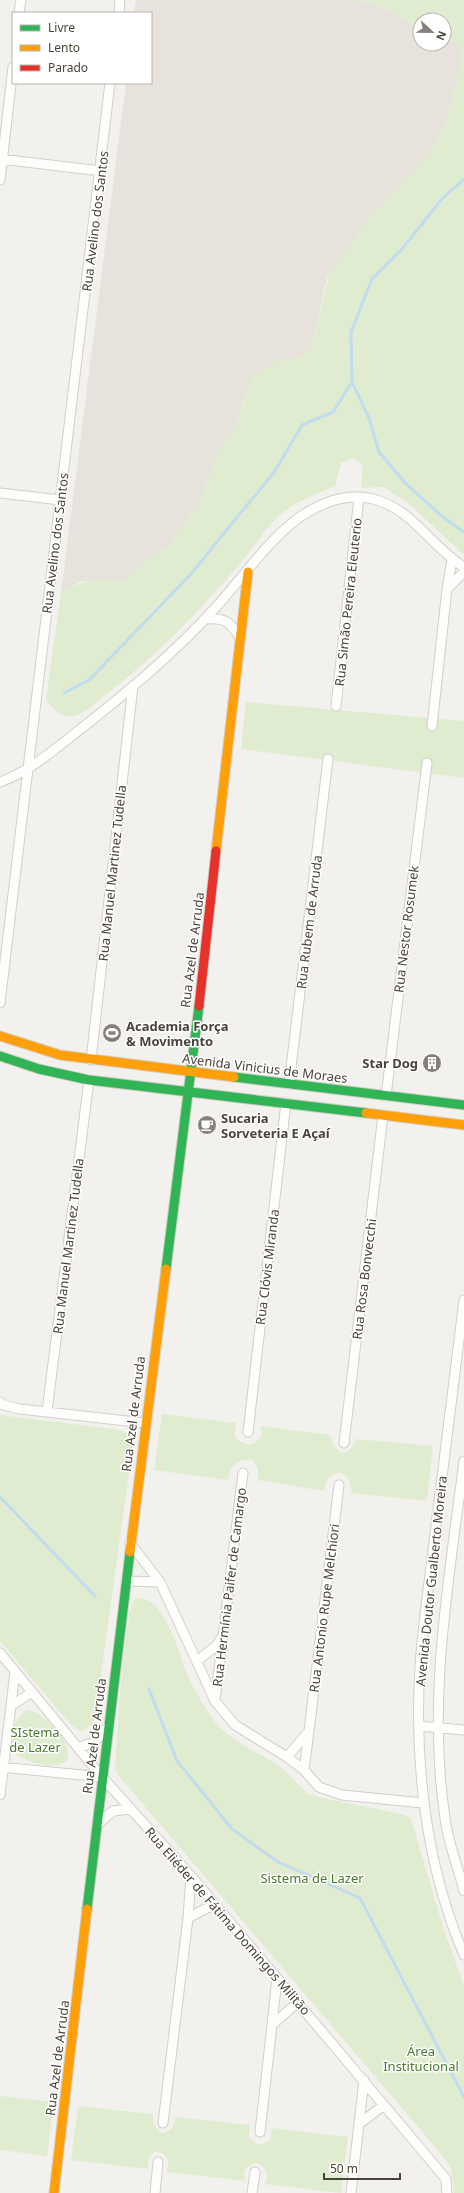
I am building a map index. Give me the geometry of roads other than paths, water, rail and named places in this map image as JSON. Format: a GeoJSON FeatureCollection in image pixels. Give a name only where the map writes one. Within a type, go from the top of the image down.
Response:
{"type":"FeatureCollection","features":[{"type":"Feature","properties":{"kind":"street"},"geometry":{"type":"LineString","coordinates":[[19,12],[21,0]]}},
{"type":"Feature","properties":{"kind":"street"},"geometry":{"type":"LineString","coordinates":[[119,12],[120,0]]}},
{"type":"Feature","properties":{"kind":"street"},"geometry":{"type":"LineString","coordinates":[[0,180],[1,159],[12,75]]}},
{"type":"Feature","properties":{"kind":"street","name":"Rua Avelino dos Santos"},"geometry":{"type":"LineString","coordinates":[[0,1003],[101,171],[110,84]]}},
{"type":"Feature","properties":{"kind":"street"},"geometry":{"type":"LineString","coordinates":[[1,159],[101,171]]}},
{"type":"Feature","properties":{"kind":"street"},"geometry":{"type":"LineString","coordinates":[[0,492],[60,500]]}},
{"type":"Feature","properties":{"kind":"street"},"geometry":{"type":"LineString","coordinates":[[0,782],[28,770],[133,686],[205,619],[248,572],[275,538],[301,516],[330,501],[347,497],[359,497],[384,502],[404,513],[452,559],[464,568]]}},
{"type":"Feature","properties":{"kind":"street","name":"Rua Simão Pereira Eleuterio"},"geometry":{"type":"LineString","coordinates":[[336,706],[359,497]]}},
{"type":"Feature","properties":{"kind":"street"},"geometry":{"type":"LineString","coordinates":[[432,726],[447,588],[452,559]]}},
{"type":"Feature","properties":{"kind":"street","name":"Rua Azel de Arruda"},"geometry":{"type":"LineString","coordinates":[[54,2193],[130,1543],[191,1072],[248,572]]}},
{"type":"Feature","properties":{"kind":"street"},"geometry":{"type":"LineString","coordinates":[[447,588],[464,572]]}},
{"type":"Feature","properties":{"kind":"street"},"geometry":{"type":"LineString","coordinates":[[205,619],[217,618],[228,621],[241,639]]}},
{"type":"Feature","properties":{"kind":"street","name":"Rua Manuel Martinez Tudella"},"geometry":{"type":"LineString","coordinates":[[91,1060],[133,686]]}},
{"type":"Feature","properties":{"kind":"street","name":"Rua Rubem de Arruda"},"geometry":{"type":"LineString","coordinates":[[289,1084],[328,759]]}},
{"type":"Feature","properties":{"kind":"street","name":"Rua Nestor Rosumek"},"geometry":{"type":"LineString","coordinates":[[386,1096],[427,763]]}},
{"type":"Feature","properties":{"kind":"street","name":"Avenida Vinicius de Moraes"},"geometry":{"type":"LineString","coordinates":[[0,1036],[60,1055],[91,1060],[464,1105]]}},
{"type":"Feature","properties":{"kind":"street"},"geometry":{"type":"LineString","coordinates":[[0,1056],[39,1069],[89,1080],[286,1102],[464,1125]]}},
{"type":"Feature","properties":{"kind":"street","name":"Rua Manuel Martinez Tudella"},"geometry":{"type":"LineString","coordinates":[[47,1411],[89,1080]]}},
{"type":"Feature","properties":{"kind":"street"},"geometry":{"type":"LineString","coordinates":[[383,1115],[386,1096]]}},
{"type":"Feature","properties":{"kind":"street","name":"Rua Clóvis Miranda"},"geometry":{"type":"LineString","coordinates":[[248,1432],[286,1102]]}},
{"type":"Feature","properties":{"kind":"street","name":"Rua Rosa Bonvecchi"},"geometry":{"type":"LineString","coordinates":[[344,1443],[383,1115]]}},
{"type":"Feature","properties":{"kind":"street","name":"Avenida Doutor Gualberto Moreira"},"geometry":{"type":"LineString","coordinates":[[464,1300],[425,1614],[420,1667],[419,1726],[423,1803],[438,1874],[464,1954]]}},
{"type":"Feature","properties":{"kind":"street"},"geometry":{"type":"LineString","coordinates":[[0,1402],[10,1407],[145,1423]]}},
{"type":"Feature","properties":{"kind":"street","name":"Avenida Doutor Gualberto Moreira"},"geometry":{"type":"LineString","coordinates":[[464,1461],[439,1661],[437,1727],[445,1820],[464,1892]]}},
{"type":"Feature","properties":{"kind":"street","name":"Rua Hermínia Paifer de Camargo"},"geometry":{"type":"LineString","coordinates":[[215,1701],[243,1473]]}},
{"type":"Feature","properties":{"kind":"street","name":"Rua Antonio Rupe Melchiori"},"geometry":{"type":"LineString","coordinates":[[304,1770],[339,1485]]}},
{"type":"Feature","properties":{"kind":"street"},"geometry":{"type":"LineString","coordinates":[[130,1543],[160,1582],[215,1701],[235,1725],[304,1770],[319,1787],[342,1795],[423,1803]]}},
{"type":"Feature","properties":{"kind":"street"},"geometry":{"type":"LineString","coordinates":[[126,1581],[160,1582]]}},
{"type":"Feature","properties":{"kind":"street"},"geometry":{"type":"LineString","coordinates":[[196,1661],[217,1646],[223,1635]]}},
{"type":"Feature","properties":{"kind":"street","name":"Rua Eliéder de Fátima Domingos Militão"},"geometry":{"type":"LineString","coordinates":[[0,1653],[102,1777],[191,1876],[213,1905],[364,2080],[446,2179],[448,2193]]}},
{"type":"Feature","properties":{"kind":"street"},"geometry":{"type":"LineString","coordinates":[[201,1672],[207,1672],[219,1664]]}},
{"type":"Feature","properties":{"kind":"street"},"geometry":{"type":"LineString","coordinates":[[0,1795],[2,1767],[15,1671]]}},
{"type":"Feature","properties":{"kind":"street"},"geometry":{"type":"LineString","coordinates":[[11,1706],[32,1692]]}},
{"type":"Feature","properties":{"kind":"street"},"geometry":{"type":"LineString","coordinates":[[419,1726],[464,1730]]}},
{"type":"Feature","properties":{"kind":"street"},"geometry":{"type":"LineString","coordinates":[[78,1748],[94,1742],[108,1727]]}},
{"type":"Feature","properties":{"kind":"street"},"geometry":{"type":"LineString","coordinates":[[287,1758],[309,1731]]}},
{"type":"Feature","properties":{"kind":"street"},"geometry":{"type":"LineString","coordinates":[[2,1767],[102,1777]]}},
{"type":"Feature","properties":{"kind":"street"},"geometry":{"type":"LineString","coordinates":[[97,1825],[113,1812],[131,1809]]}},
{"type":"Feature","properties":{"kind":"street"},"geometry":{"type":"LineString","coordinates":[[163,2123],[188,1918],[191,1876]]}},
{"type":"Feature","properties":{"kind":"street"},"geometry":{"type":"LineString","coordinates":[[188,1918],[213,1905]]}},
{"type":"Feature","properties":{"kind":"street"},"geometry":{"type":"LineString","coordinates":[[260,2132],[277,1978]]}},
{"type":"Feature","properties":{"kind":"street"},"geometry":{"type":"LineString","coordinates":[[272,2025],[298,2002]]}},
{"type":"Feature","properties":{"kind":"street"},"geometry":{"type":"LineString","coordinates":[[350,2193],[364,2080]]}},
{"type":"Feature","properties":{"kind":"street"},"geometry":{"type":"LineString","coordinates":[[359,2124],[384,2105]]}},
{"type":"Feature","properties":{"kind":"street"},"geometry":{"type":"LineString","coordinates":[[155,2193],[158,2162]]}},
{"type":"Feature","properties":{"kind":"street"},"geometry":{"type":"LineString","coordinates":[[252,2193],[255,2172]]}},
{"type":"Feature","properties":{"kind":"waterway"},"geometry":{"type":"LineString","coordinates":[[64,693],[89,680],[190,575],[275,471],[302,425],[333,412],[352,382],[351,332],[372,279],[402,249],[443,198],[464,179]]}},
{"type":"Feature","properties":{"kind":"waterway"},"geometry":{"type":"LineString","coordinates":[[352,382],[369,418],[379,452],[406,484],[444,518],[464,532]]}},
{"type":"Feature","properties":{"kind":"waterway"},"geometry":{"type":"LineString","coordinates":[[0,1497],[95,1596]]}},
{"type":"Feature","properties":{"kind":"waterway"},"geometry":{"type":"LineString","coordinates":[[149,1689],[177,1761],[232,1829],[278,1862],[360,1898],[464,2097]]}},
{"type":"Feature","properties":{"kind":"place","name":"Academia Força & Movimento"},"geometry":{"type":"Point","coordinates":[112,1033]}},
{"type":"Feature","properties":{"kind":"place","name":"Star Dog"},"geometry":{"type":"Point","coordinates":[432,1063]}},
{"type":"Feature","properties":{"kind":"place","name":"Sucaria Sorveteria E Açaí"},"geometry":{"type":"Point","coordinates":[207,1125]}},
{"type":"Feature","properties":{"kind":"park label","name":"SIstema de Lazer"},"geometry":{"type":"Point","coordinates":[35,1740]}},
{"type":"Feature","properties":{"kind":"park label","name":"Sistema de Lazer"},"geometry":{"type":"Point","coordinates":[312,1878]}},
{"type":"Feature","properties":{"kind":"park label","name":"Área Institucional"},"geometry":{"type":"Point","coordinates":[421,2058]}}]}
